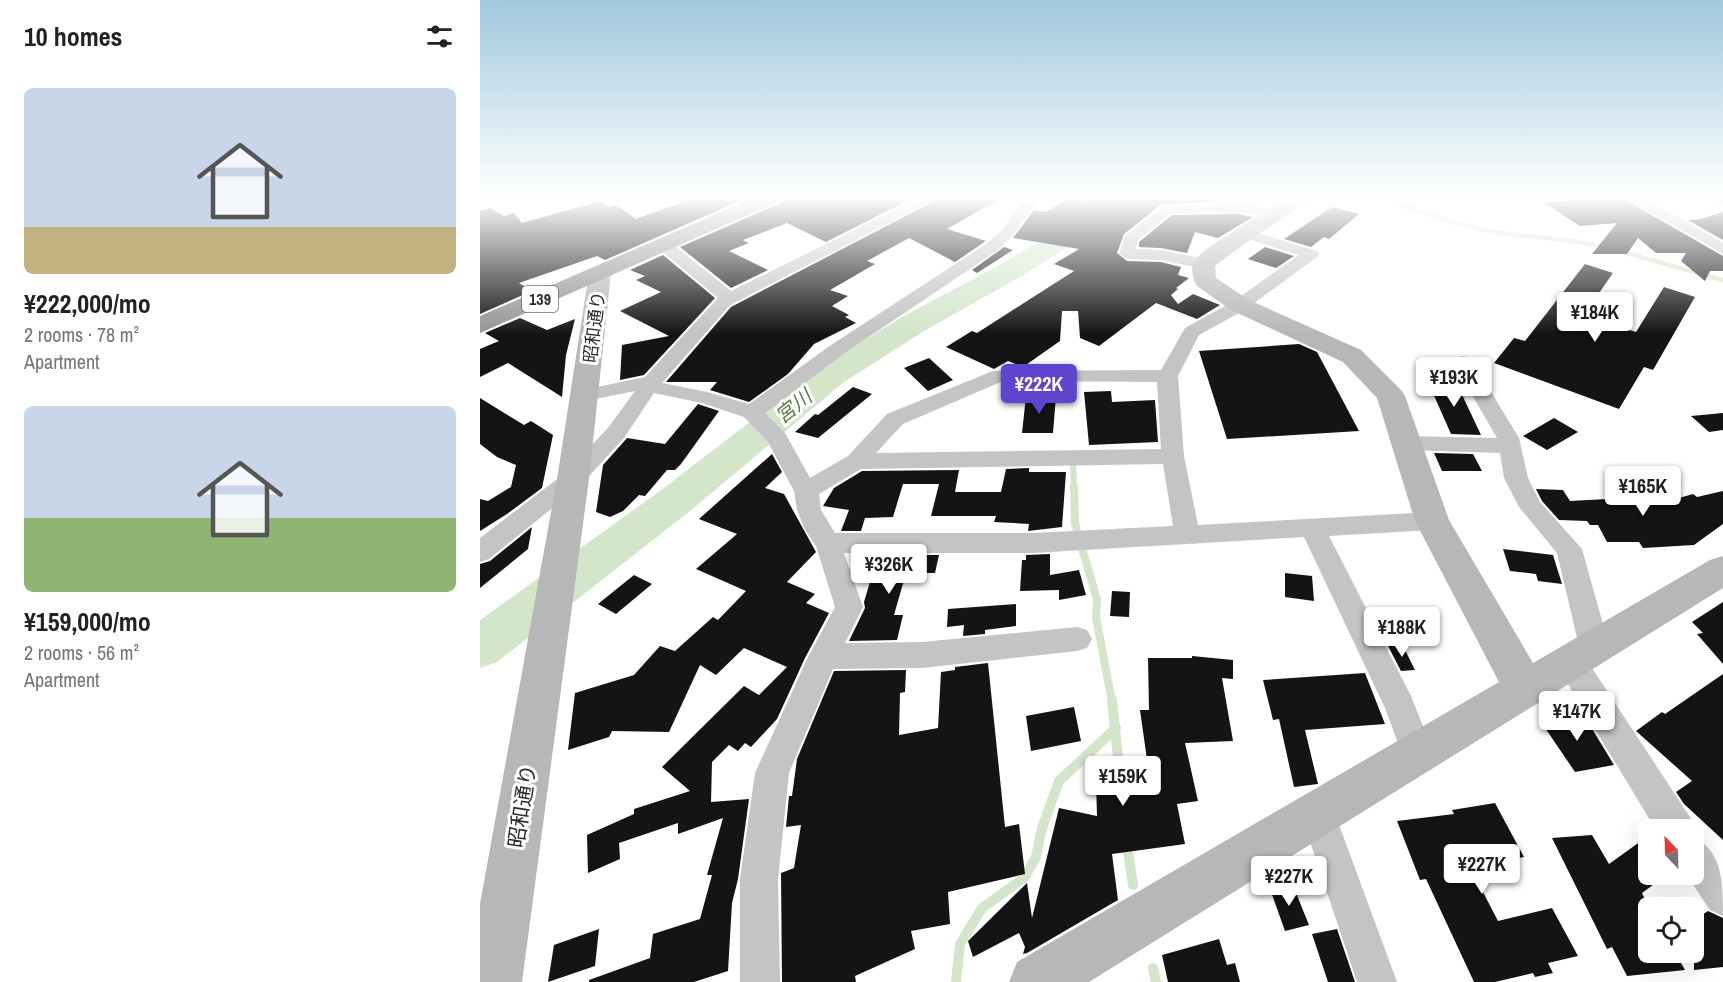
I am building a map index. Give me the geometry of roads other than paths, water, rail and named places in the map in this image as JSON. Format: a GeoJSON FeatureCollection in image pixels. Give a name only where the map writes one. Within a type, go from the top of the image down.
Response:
{"type":"FeatureCollection","features":[{"type":"Feature","properties":{"kind":"highway","name":"139"},"geometry":{"type":"LineString","coordinates":[[480,325],[671,242]]}},
{"type":"Feature","properties":{"kind":"street"},"geometry":{"type":"LineString","coordinates":[[480,552],[573,480],[616,433],[650,384],[705,320],[730,299],[844,242]]}},
{"type":"Feature","properties":{"kind":"street"},"geometry":{"type":"LineString","coordinates":[[754,413],[838,349],[998,242]]}},
{"type":"Feature","properties":{"kind":"street"},"geometry":{"type":"LineString","coordinates":[[1129,242],[1127,254],[1161,255],[1204,264]]}},
{"type":"Feature","properties":{"kind":"street"},"geometry":{"type":"LineString","coordinates":[[1204,264],[1233,242]]}},
{"type":"Feature","properties":{"kind":"street"},"geometry":{"type":"LineString","coordinates":[[1187,536],[1173,456],[1168,376],[1192,332],[1240,305],[1311,254],[1271,242]]}},
{"type":"Feature","properties":{"kind":"street"},"geometry":{"type":"LineString","coordinates":[[664,245],[730,299]]}},
{"type":"Feature","properties":{"kind":"street"},"geometry":{"type":"LineString","coordinates":[[1204,264],[1205,281],[1240,305],[1352,356],[1391,396],[1432,521],[1525,689]]}},
{"type":"Feature","properties":{"kind":"street","name":"昭和通り"},"geometry":{"type":"LineString","coordinates":[[494,982],[573,480],[600,273]]}},
{"type":"Feature","properties":{"kind":"street"},"geometry":{"type":"LineString","coordinates":[[1463,362],[1508,438],[1516,478],[1531,507],[1569,549],[1593,642],[1581,656]]}},
{"type":"Feature","properties":{"kind":"street"},"geometry":{"type":"LineString","coordinates":[[806,491],[856,461],[895,418],[1000,375],[1168,376]]}},
{"type":"Feature","properties":{"kind":"street"},"geometry":{"type":"LineString","coordinates":[[585,395],[650,384],[707,398],[754,413],[777,438],[806,491],[809,510],[818,530],[828,543],[849,607],[824,656],[772,773],[759,879],[760,982]]}},
{"type":"Feature","properties":{"kind":"street"},"geometry":{"type":"LineString","coordinates":[[1406,443],[1508,446]]}},
{"type":"Feature","properties":{"kind":"street"},"geometry":{"type":"LineString","coordinates":[[856,461],[1173,456]]}},
{"type":"Feature","properties":{"kind":"street"},"geometry":{"type":"LineString","coordinates":[[828,543],[1080,541],[1432,521]]}},
{"type":"Feature","properties":{"kind":"street"},"geometry":{"type":"LineString","coordinates":[[1312,528],[1400,706],[1418,754]]}},
{"type":"Feature","properties":{"kind":"street"},"geometry":{"type":"LineString","coordinates":[[1037,982],[1723,570]]}},
{"type":"Feature","properties":{"kind":"street"},"geometry":{"type":"LineString","coordinates":[[824,656],[922,655],[1077,639]]}},
{"type":"Feature","properties":{"kind":"street"},"geometry":{"type":"LineString","coordinates":[[1581,656],[1671,819]]}},
{"type":"Feature","properties":{"kind":"street"},"geometry":{"type":"LineString","coordinates":[[1319,814],[1377,982]]}},
{"type":"Feature","properties":{"kind":"street"},"geometry":{"type":"LineString","coordinates":[[1704,869],[1723,897]]}},
{"type":"Feature","properties":{"kind":"waterway","name":"宮川"},"geometry":{"type":"LineString","coordinates":[[480,647],[675,501],[832,375],[913,324],[1057,242]]}},
{"type":"Feature","properties":{"kind":"waterway"},"geometry":{"type":"LineString","coordinates":[[1578,242],[1608,248]]}},
{"type":"Feature","properties":{"kind":"waterway"},"geometry":{"type":"LineString","coordinates":[[1619,251],[1723,280]]}},
{"type":"Feature","properties":{"kind":"waterway"},"geometry":{"type":"LineString","coordinates":[[1073,464],[1074,487]]}},
{"type":"Feature","properties":{"kind":"waterway"},"geometry":{"type":"LineString","coordinates":[[1074,486],[1075,524],[1097,600],[1096,617],[1112,702]]}},
{"type":"Feature","properties":{"kind":"waterway"},"geometry":{"type":"LineString","coordinates":[[1112,700],[1115,729]]}},
{"type":"Feature","properties":{"kind":"waterway"},"geometry":{"type":"LineString","coordinates":[[956,982],[960,944],[982,908],[1024,878],[1036,857],[1042,828],[1059,781],[1115,729]]}},
{"type":"Feature","properties":{"kind":"waterway"},"geometry":{"type":"LineString","coordinates":[[1115,729],[1121,786]]}},
{"type":"Feature","properties":{"kind":"waterway"},"geometry":{"type":"LineString","coordinates":[[1127,845],[1133,885]]}},
{"type":"Feature","properties":{"kind":"waterway"},"geometry":{"type":"LineString","coordinates":[[1153,968],[1156,982]]}}]}
